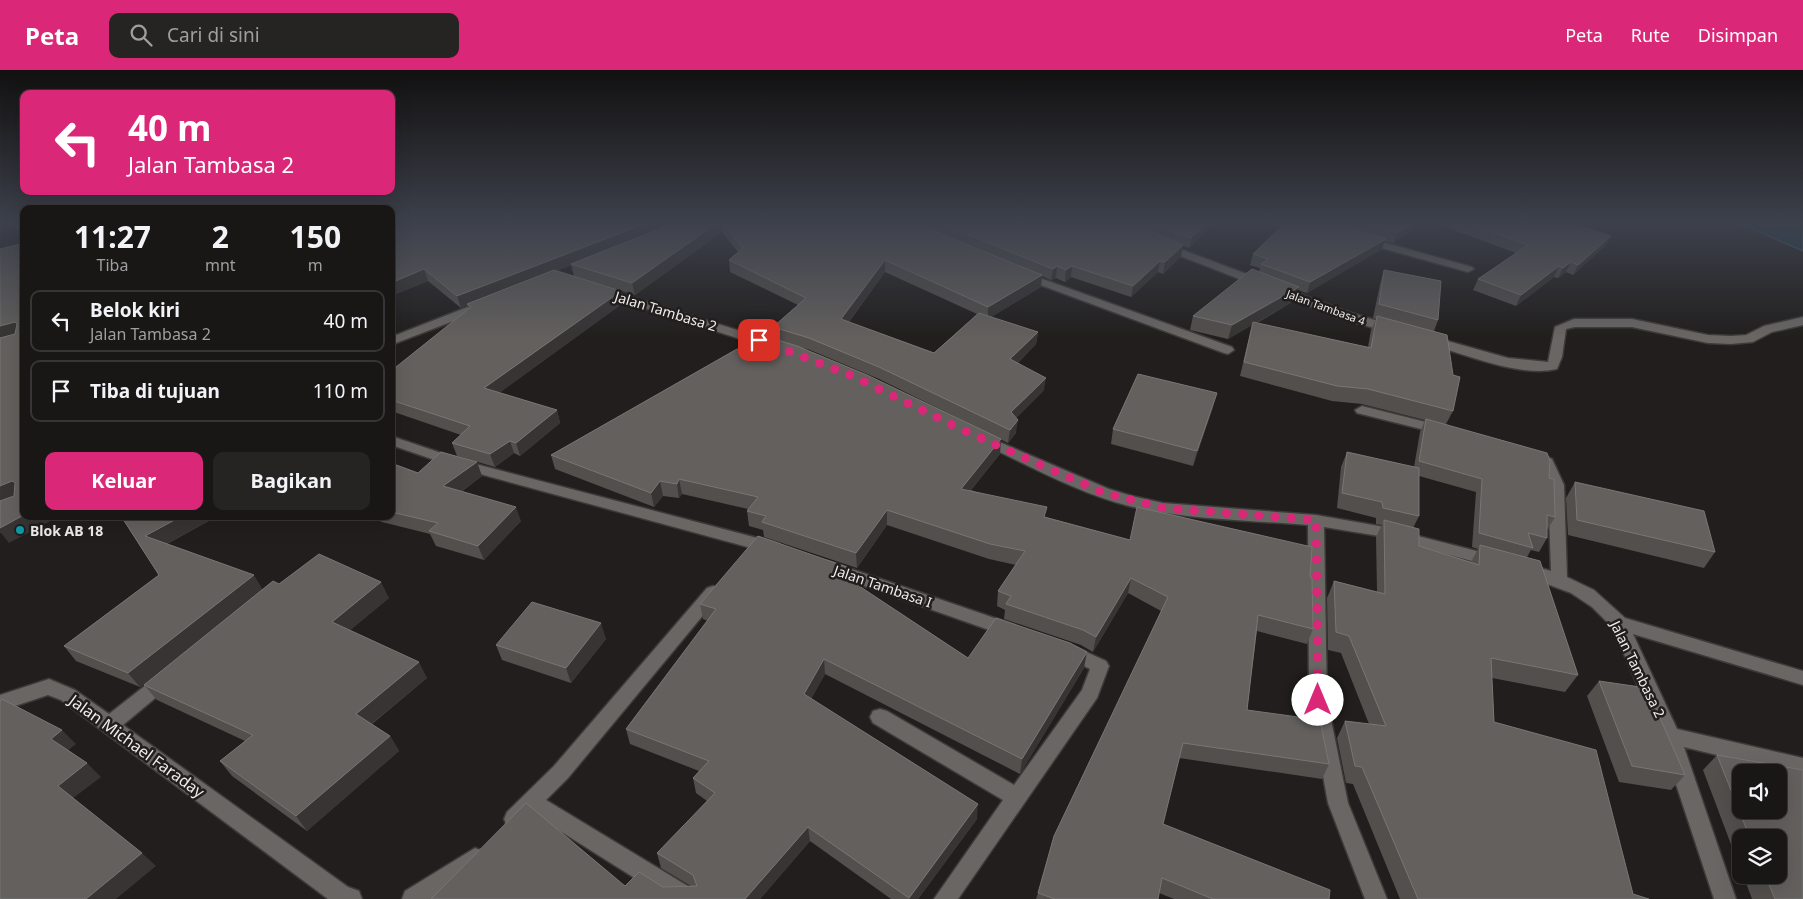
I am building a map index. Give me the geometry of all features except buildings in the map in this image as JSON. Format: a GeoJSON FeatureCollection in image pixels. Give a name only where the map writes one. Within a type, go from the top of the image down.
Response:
{"type":"FeatureCollection","features":[{"type":"Feature","properties":{"kind":"street","name":"Jalan Tambasa 4"},"geometry":{"type":"LineString","coordinates":[[1206,262],[1341,314],[1522,365],[1541,367],[1552,366],[1556,359],[1556,338],[1561,327],[1574,323],[1632,323],[1708,339],[1731,340],[1749,339],[1768,329],[1803,321]]}},
{"type":"Feature","properties":{"kind":"street"},"geometry":{"type":"LineString","coordinates":[[1441,262],[1468,269]]}},
{"type":"Feature","properties":{"kind":"street"},"geometry":{"type":"LineString","coordinates":[[1008,268],[1081,298],[1228,350]]}},
{"type":"Feature","properties":{"kind":"street","name":"Jalan Tambasa 2"},"geometry":{"type":"LineString","coordinates":[[586,286],[786,349]]}},
{"type":"Feature","properties":{"kind":"street"},"geometry":{"type":"LineString","coordinates":[[395,339],[495,301]]}},
{"type":"Feature","properties":{"kind":"street"},"geometry":{"type":"LineString","coordinates":[[1362,410],[1459,435]]}},
{"type":"Feature","properties":{"kind":"street","name":"Jalan Tambasa 2"},"geometry":{"type":"LineString","coordinates":[[967,432],[1104,493],[1130,501],[1172,509],[1316,520],[1380,531],[1560,578],[1586,591],[1607,609],[1619,623],[1670,736],[1725,899]]}},
{"type":"Feature","properties":{"kind":"street"},"geometry":{"type":"LineString","coordinates":[[395,441],[463,465],[756,542],[794,555]]}},
{"type":"Feature","properties":{"kind":"street"},"geometry":{"type":"LineString","coordinates":[[1524,453],[1547,462],[1556,485],[1560,578]]}},
{"type":"Feature","properties":{"kind":"street"},"geometry":{"type":"LineString","coordinates":[[1316,520],[1318,700],[1338,803],[1376,899]]}},
{"type":"Feature","properties":{"kind":"street"},"geometry":{"type":"LineString","coordinates":[[744,557],[756,542]]}},
{"type":"Feature","properties":{"kind":"street","name":"Jalan Tambasa I"},"geometry":{"type":"LineString","coordinates":[[812,561],[1027,636]]}},
{"type":"Feature","properties":{"kind":"street"},"geometry":{"type":"LineString","coordinates":[[413,899],[458,871],[492,842],[561,772],[724,579]]}},
{"type":"Feature","properties":{"kind":"street"},"geometry":{"type":"LineString","coordinates":[[1619,623],[1803,678]]}},
{"type":"Feature","properties":{"kind":"street"},"geometry":{"type":"LineString","coordinates":[[944,899],[1090,693],[1100,666],[1055,646]]}},
{"type":"Feature","properties":{"kind":"street"},"geometry":{"type":"LineString","coordinates":[[109,725],[177,671]]}},
{"type":"Feature","properties":{"kind":"street","name":"Jalan Michael Faraday"},"geometry":{"type":"LineString","coordinates":[[0,703],[49,687],[68,695],[342,896],[350,899]]}},
{"type":"Feature","properties":{"kind":"street"},"geometry":{"type":"LineString","coordinates":[[880,717],[1016,797]]}},
{"type":"Feature","properties":{"kind":"street"},"geometry":{"type":"LineString","coordinates":[[1670,736],[1803,767]]}},
{"type":"Feature","properties":{"kind":"street"},"geometry":{"type":"LineString","coordinates":[[531,802],[688,899]]}},
{"type":"Feature","properties":{"kind":"place","name":"Blok AB 18"},"geometry":{"type":"Point","coordinates":[20,530]}},
{"type":"Feature","properties":{"kind":"route"},"geometry":{"type":"LineString","coordinates":[[759,340],[804,355],[873,384],[967,432],[1104,493],[1163,508],[1316,520],[1318,700]]}}]}
